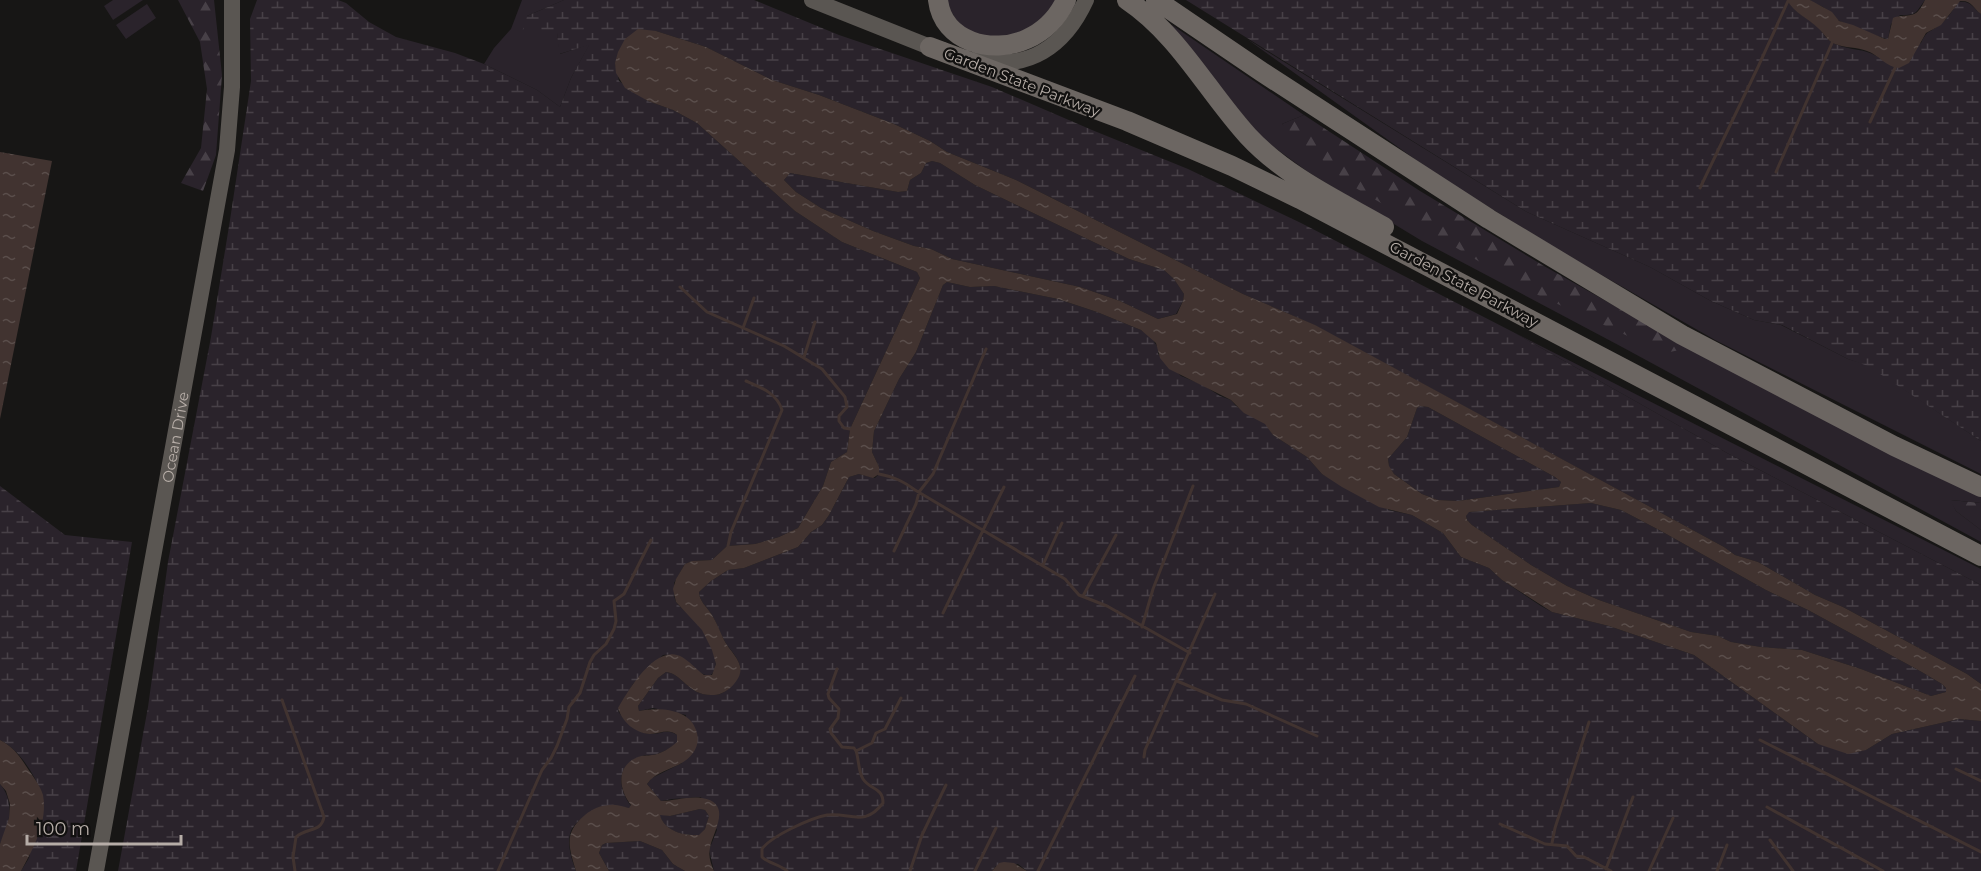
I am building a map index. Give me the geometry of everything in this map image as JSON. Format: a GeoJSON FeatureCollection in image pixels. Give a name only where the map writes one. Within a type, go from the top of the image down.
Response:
{"type":"FeatureCollection","features":[{"type":"Feature","properties":{"kind":"highway"},"geometry":{"type":"LineString","coordinates":[[938,0],[945,23],[954,32],[976,42],[1001,45],[1026,40],[1041,31],[1054,19],[1066,0]]}},
{"type":"Feature","properties":{"kind":"highway"},"geometry":{"type":"LineString","coordinates":[[1127,0],[1148,15],[1165,32],[1248,135],[1287,170],[1312,187],[1532,311],[1619,365]]}},
{"type":"Feature","properties":{"kind":"highway"},"geometry":{"type":"LineString","coordinates":[[1156,0],[1450,195],[1682,335],[1894,446],[1981,487]]}},
{"type":"Feature","properties":{"kind":"highway","name":"Garden State Parkway"},"geometry":{"type":"LineString","coordinates":[[930,47],[1100,111],[1240,170],[1336,216],[1981,556]]}},
{"type":"Feature","properties":{"kind":"main road","name":"Ocean Drive"},"geometry":{"type":"LineString","coordinates":[[96,871],[227,150],[232,87],[232,0]]}},
{"type":"Feature","properties":{"kind":"main road"},"geometry":{"type":"LineString","coordinates":[[812,0],[930,47],[990,62],[1027,59],[1044,51],[1058,41],[1078,18],[1086,0]]}},
{"type":"Feature","properties":{"kind":"green space"},"geometry":{"type":"Polygon","coordinates":[[[113,0],[143,0],[113,20],[104,6],[113,0]]]}},
{"type":"Feature","properties":{"kind":"green space"},"geometry":{"type":"Polygon","coordinates":[[[178,0],[214,0],[222,75],[216,155],[203,191],[181,183],[201,148],[207,89],[200,42],[178,0]]]}},
{"type":"Feature","properties":{"kind":"green space"},"geometry":{"type":"Polygon","coordinates":[[[257,0],[338,0],[346,3],[369,22],[396,37],[455,53],[484,64],[537,90],[560,107],[571,78],[589,45],[559,54],[557,33],[522,32],[527,16],[564,0],[754,0],[839,35],[992,87],[1188,169],[1301,223],[1513,332],[1727,453],[1981,585],[1981,684],[1967,674],[1843,607],[1815,595],[1758,562],[1735,555],[1314,325],[1243,294],[1016,180],[947,152],[894,124],[819,95],[772,80],[706,47],[656,31],[615,63],[619,81],[648,101],[673,110],[697,123],[795,211],[842,242],[917,272],[920,278],[850,429],[847,452],[831,462],[823,486],[798,528],[779,537],[755,544],[727,546],[712,560],[692,561],[685,564],[674,583],[676,602],[699,624],[712,647],[716,663],[714,670],[710,676],[703,674],[678,657],[663,655],[633,684],[618,711],[635,729],[649,734],[673,733],[677,735],[677,743],[662,752],[633,760],[623,770],[621,784],[631,806],[629,808],[610,806],[598,808],[574,825],[569,843],[576,871],[118,871],[148,707],[168,562],[211,337],[230,220],[251,81],[250,19],[257,0]]]}},
{"type":"Feature","properties":{"kind":"green space"},"geometry":{"type":"Polygon","coordinates":[[[522,0],[564,0],[527,16],[557,33],[560,54],[590,44],[571,78],[560,107],[537,90],[484,64],[494,48],[511,29],[522,0]]]}},
{"type":"Feature","properties":{"kind":"green space"},"geometry":{"type":"Polygon","coordinates":[[[944,0],[1059,0],[1030,31],[995,40],[963,31],[944,0]]]}},
{"type":"Feature","properties":{"kind":"green space"},"geometry":{"type":"Polygon","coordinates":[[[1186,0],[1787,0],[1819,28],[1832,43],[1866,52],[1884,61],[1921,43],[1927,34],[1947,18],[1958,2],[1969,3],[1981,14],[1981,441],[1868,366],[1848,359],[1782,325],[1754,320],[1711,301],[1650,267],[1527,212],[1186,0]]]}},
{"type":"Feature","properties":{"kind":"green space"},"geometry":{"type":"Polygon","coordinates":[[[1810,0],[1925,0],[1915,12],[1900,15],[1891,24],[1888,39],[1841,22],[1823,7],[1810,0]]]}},
{"type":"Feature","properties":{"kind":"green space"},"geometry":{"type":"Polygon","coordinates":[[[147,4],[156,18],[126,39],[116,25],[147,4]]]}},
{"type":"Feature","properties":{"kind":"green space"},"geometry":{"type":"Polygon","coordinates":[[[1172,25],[1304,115],[1282,124],[1689,348],[1981,496],[1981,503],[1951,500],[1956,511],[1981,530],[1981,542],[1422,241],[1308,172],[1263,139],[1170,28],[1172,25]]]}},
{"type":"Feature","properties":{"kind":"green space"},"geometry":{"type":"Polygon","coordinates":[[[1247,39],[1527,212],[1650,267],[1711,301],[1754,320],[1781,325],[1848,359],[1868,365],[1981,441],[1981,474],[1715,340],[1565,254],[1437,175],[1247,39]]]}},
{"type":"Feature","properties":{"kind":"green space"},"geometry":{"type":"Polygon","coordinates":[[[1304,115],[1420,191],[1544,266],[1689,348],[1665,353],[1527,290],[1349,184],[1282,124],[1304,115]]]}},
{"type":"Feature","properties":{"kind":"green space"},"geometry":{"type":"Polygon","coordinates":[[[932,161],[940,163],[975,185],[1129,259],[1164,270],[1174,279],[1184,294],[1176,314],[1158,319],[1120,301],[1080,287],[952,259],[931,249],[914,246],[873,231],[821,208],[796,192],[784,180],[790,173],[898,192],[907,191],[910,180],[921,173],[926,163],[932,161]]]}},
{"type":"Feature","properties":{"kind":"green space"},"geometry":{"type":"Polygon","coordinates":[[[947,282],[970,287],[994,286],[1058,299],[1141,330],[1152,338],[1158,348],[1158,354],[1181,376],[1231,400],[1236,406],[1266,424],[1273,435],[1307,457],[1322,474],[1389,510],[1412,515],[1443,533],[1461,557],[1489,568],[1502,580],[1552,612],[1609,626],[1694,655],[1818,744],[1866,750],[1892,734],[1959,719],[1981,721],[1981,871],[1027,871],[1018,864],[996,866],[992,871],[714,871],[709,850],[717,830],[701,797],[661,801],[647,784],[652,778],[682,763],[686,715],[653,708],[639,711],[638,706],[658,678],[666,672],[672,673],[692,689],[705,695],[722,693],[738,678],[740,666],[738,660],[722,637],[699,592],[728,570],[744,568],[798,547],[811,532],[822,525],[849,477],[859,474],[875,478],[879,474],[879,467],[872,452],[874,431],[899,379],[916,352],[943,285],[947,282]]]}},
{"type":"Feature","properties":{"kind":"green space"},"geometry":{"type":"Polygon","coordinates":[[[1513,332],[1981,569],[1981,585],[1727,453],[1513,332]]]}},
{"type":"Feature","properties":{"kind":"green space"},"geometry":{"type":"Polygon","coordinates":[[[1428,407],[1555,477],[1561,482],[1559,487],[1458,501],[1438,500],[1422,494],[1394,474],[1389,467],[1388,459],[1407,437],[1417,408],[1428,407]]]}},
{"type":"Feature","properties":{"kind":"green space"},"geometry":{"type":"Polygon","coordinates":[[[0,486],[65,535],[132,542],[76,871],[21,871],[29,858],[42,794],[26,763],[0,740],[0,486]]]}},
{"type":"Feature","properties":{"kind":"green space"},"geometry":{"type":"Polygon","coordinates":[[[1950,500],[1981,503],[1981,530],[1956,511],[1950,500]]]}},
{"type":"Feature","properties":{"kind":"green space"},"geometry":{"type":"Polygon","coordinates":[[[1591,503],[1621,510],[1661,531],[1766,590],[1808,610],[1920,671],[1942,684],[1946,692],[1931,696],[1861,669],[1802,650],[1731,642],[1718,636],[1691,632],[1599,600],[1567,586],[1531,565],[1472,525],[1466,516],[1468,512],[1591,503]]]}},
{"type":"Feature","properties":{"kind":"green space"},"geometry":{"type":"Polygon","coordinates":[[[0,784],[8,798],[9,813],[0,844],[0,784]]]}},
{"type":"Feature","properties":{"kind":"green space"},"geometry":{"type":"Polygon","coordinates":[[[700,809],[705,810],[709,816],[705,829],[700,835],[675,832],[666,825],[659,814],[670,816],[700,809]]]}},
{"type":"Feature","properties":{"kind":"green space"},"geometry":{"type":"Polygon","coordinates":[[[640,841],[662,850],[673,864],[685,871],[609,871],[599,853],[602,845],[640,841]]]}},
{"type":"Feature","properties":{"kind":"water"},"geometry":{"type":"Polygon","coordinates":[[[1787,0],[1810,0],[1832,12],[1839,21],[1885,39],[1888,39],[1893,18],[1914,14],[1925,0],[1981,0],[1981,14],[1970,3],[1960,1],[1941,25],[1926,33],[1909,63],[1899,68],[1867,51],[1832,43],[1787,0]]]}},
{"type":"Feature","properties":{"kind":"water"},"geometry":{"type":"Polygon","coordinates":[[[638,29],[656,31],[706,47],[772,80],[819,95],[894,124],[947,152],[1016,180],[1243,294],[1315,325],[1735,555],[1758,562],[1815,595],[1843,607],[1967,674],[1981,684],[1981,721],[1959,719],[1892,734],[1866,750],[1848,754],[1818,744],[1694,655],[1609,626],[1552,612],[1502,580],[1489,568],[1461,557],[1443,533],[1412,515],[1379,507],[1342,487],[1322,474],[1307,457],[1273,435],[1265,424],[1244,413],[1231,400],[1169,369],[1160,358],[1156,343],[1141,330],[1058,299],[994,286],[970,287],[947,282],[943,285],[916,352],[899,379],[874,431],[872,452],[879,467],[879,474],[873,478],[859,474],[849,477],[822,525],[811,532],[798,547],[744,568],[728,570],[699,592],[740,666],[738,678],[734,684],[719,694],[705,695],[692,689],[672,673],[666,672],[658,678],[638,706],[639,711],[664,709],[680,713],[687,717],[696,730],[697,745],[693,753],[683,762],[651,779],[647,784],[661,801],[702,798],[712,801],[717,806],[719,819],[709,851],[714,871],[685,871],[673,864],[662,850],[640,841],[602,845],[599,853],[609,871],[576,871],[570,847],[573,828],[594,809],[607,805],[629,808],[631,805],[624,792],[621,779],[626,766],[638,757],[659,753],[677,742],[677,735],[674,733],[650,734],[634,729],[620,713],[618,708],[636,680],[653,662],[662,656],[672,654],[682,657],[704,675],[712,675],[716,664],[702,630],[676,602],[673,589],[676,579],[685,564],[692,561],[712,560],[727,546],[755,544],[779,537],[798,528],[823,486],[831,462],[847,452],[850,429],[920,278],[917,272],[842,242],[795,211],[697,123],[625,88],[616,73],[615,63],[625,39],[638,29]],[[932,161],[926,163],[921,173],[910,180],[907,191],[898,192],[790,173],[784,180],[796,192],[821,208],[873,231],[914,246],[931,249],[952,259],[1080,287],[1120,301],[1158,319],[1177,314],[1184,294],[1174,279],[1164,270],[1129,259],[975,185],[940,163],[932,161]],[[1428,407],[1417,408],[1407,437],[1388,459],[1394,474],[1422,494],[1438,500],[1458,501],[1559,487],[1561,482],[1555,477],[1428,407]],[[1591,503],[1469,512],[1466,516],[1472,525],[1531,565],[1567,586],[1599,600],[1691,632],[1718,636],[1731,642],[1802,650],[1861,669],[1931,696],[1946,692],[1942,684],[1920,671],[1621,510],[1591,503]],[[700,809],[670,816],[660,815],[670,829],[699,835],[705,829],[709,816],[705,810],[700,809]]]}},
{"type":"Feature","properties":{"kind":"water"},"geometry":{"type":"Polygon","coordinates":[[[0,152],[52,161],[0,419],[0,152]]]}},
{"type":"Feature","properties":{"kind":"water"},"geometry":{"type":"Polygon","coordinates":[[[0,740],[18,755],[36,780],[43,795],[41,825],[35,844],[21,871],[0,871],[0,844],[9,818],[10,804],[6,791],[0,784],[0,740]]]}},
{"type":"Feature","properties":{"kind":"water"},"geometry":{"type":"Polygon","coordinates":[[[999,863],[1014,863],[1027,871],[992,871],[999,863]]]}},
{"type":"Feature","properties":{"kind":"waterway"},"geometry":{"type":"LineString","coordinates":[[1700,188],[1788,1]]}},
{"type":"Feature","properties":{"kind":"waterway"},"geometry":{"type":"LineString","coordinates":[[1776,172],[1832,43]]}},
{"type":"Feature","properties":{"kind":"waterway"},"geometry":{"type":"LineString","coordinates":[[1870,122],[1895,68]]}},
{"type":"Feature","properties":{"kind":"waterway"},"geometry":{"type":"LineString","coordinates":[[680,287],[707,312],[784,346],[822,369],[845,397],[847,407],[839,416],[839,421],[844,428],[850,429]]}},
{"type":"Feature","properties":{"kind":"waterway"},"geometry":{"type":"LineString","coordinates":[[743,328],[754,298]]}},
{"type":"Feature","properties":{"kind":"waterway"},"geometry":{"type":"LineString","coordinates":[[804,357],[815,322]]}},
{"type":"Feature","properties":{"kind":"waterway"},"geometry":{"type":"LineString","coordinates":[[894,551],[916,504],[919,492],[933,474],[986,349]]}},
{"type":"Feature","properties":{"kind":"waterway"},"geometry":{"type":"LineString","coordinates":[[728,546],[731,532],[782,410],[772,395],[746,381]]}},
{"type":"Feature","properties":{"kind":"waterway"},"geometry":{"type":"LineString","coordinates":[[879,474],[902,482],[1065,579],[1079,595],[1107,606],[1190,653]]}},
{"type":"Feature","properties":{"kind":"waterway"},"geometry":{"type":"LineString","coordinates":[[1142,627],[1153,589],[1193,486]]}},
{"type":"Feature","properties":{"kind":"waterway"},"geometry":{"type":"LineString","coordinates":[[943,613],[1004,487]]}},
{"type":"Feature","properties":{"kind":"waterway"},"geometry":{"type":"LineString","coordinates":[[1043,565],[1062,523]]}},
{"type":"Feature","properties":{"kind":"waterway"},"geometry":{"type":"LineString","coordinates":[[1083,596],[1116,535]]}},
{"type":"Feature","properties":{"kind":"waterway"},"geometry":{"type":"LineString","coordinates":[[498,871],[542,770],[557,746],[569,707],[580,693],[590,662],[606,644],[614,629],[616,621],[614,601],[624,594],[651,540]]}},
{"type":"Feature","properties":{"kind":"waterway"},"geometry":{"type":"LineString","coordinates":[[1144,757],[1145,750],[1215,594]]}},
{"type":"Feature","properties":{"kind":"waterway"},"geometry":{"type":"LineString","coordinates":[[837,669],[828,694],[839,709],[838,718],[830,729],[842,747],[854,748],[856,751],[872,743],[876,733],[885,729],[901,698]]}},
{"type":"Feature","properties":{"kind":"waterway"},"geometry":{"type":"LineString","coordinates":[[1038,871],[1135,676]]}},
{"type":"Feature","properties":{"kind":"waterway"},"geometry":{"type":"LineString","coordinates":[[1177,681],[1222,700],[1246,704],[1317,736]]}},
{"type":"Feature","properties":{"kind":"waterway"},"geometry":{"type":"LineString","coordinates":[[282,700],[324,817],[317,828],[296,837],[293,857],[295,871]]}},
{"type":"Feature","properties":{"kind":"waterway"},"geometry":{"type":"LineString","coordinates":[[1552,843],[1589,722]]}},
{"type":"Feature","properties":{"kind":"waterway"},"geometry":{"type":"LineString","coordinates":[[1760,740],[1981,852]]}},
{"type":"Feature","properties":{"kind":"waterway"},"geometry":{"type":"LineString","coordinates":[[787,871],[762,857],[762,849],[782,833],[827,815],[863,817],[876,811],[883,803],[879,791],[863,779],[856,751]]}},
{"type":"Feature","properties":{"kind":"waterway"},"geometry":{"type":"LineString","coordinates":[[1956,769],[1981,781]]}},
{"type":"Feature","properties":{"kind":"waterway"},"geometry":{"type":"LineString","coordinates":[[910,871],[922,835],[946,785]]}},
{"type":"Feature","properties":{"kind":"waterway"},"geometry":{"type":"LineString","coordinates":[[1606,869],[1633,797]]}},
{"type":"Feature","properties":{"kind":"waterway"},"geometry":{"type":"LineString","coordinates":[[1767,807],[1883,871]]}},
{"type":"Feature","properties":{"kind":"waterway"},"geometry":{"type":"LineString","coordinates":[[1649,871],[1673,818]]}},
{"type":"Feature","properties":{"kind":"waterway"},"geometry":{"type":"LineString","coordinates":[[1500,824],[1545,844],[1567,846],[1576,856],[1584,857],[1611,871]]}},
{"type":"Feature","properties":{"kind":"waterway"},"geometry":{"type":"LineString","coordinates":[[975,871],[996,828]]}},
{"type":"Feature","properties":{"kind":"waterway"},"geometry":{"type":"LineString","coordinates":[[1770,840],[1793,871]]}},
{"type":"Feature","properties":{"kind":"waterway"},"geometry":{"type":"LineString","coordinates":[[1717,871],[1727,845]]}}]}
